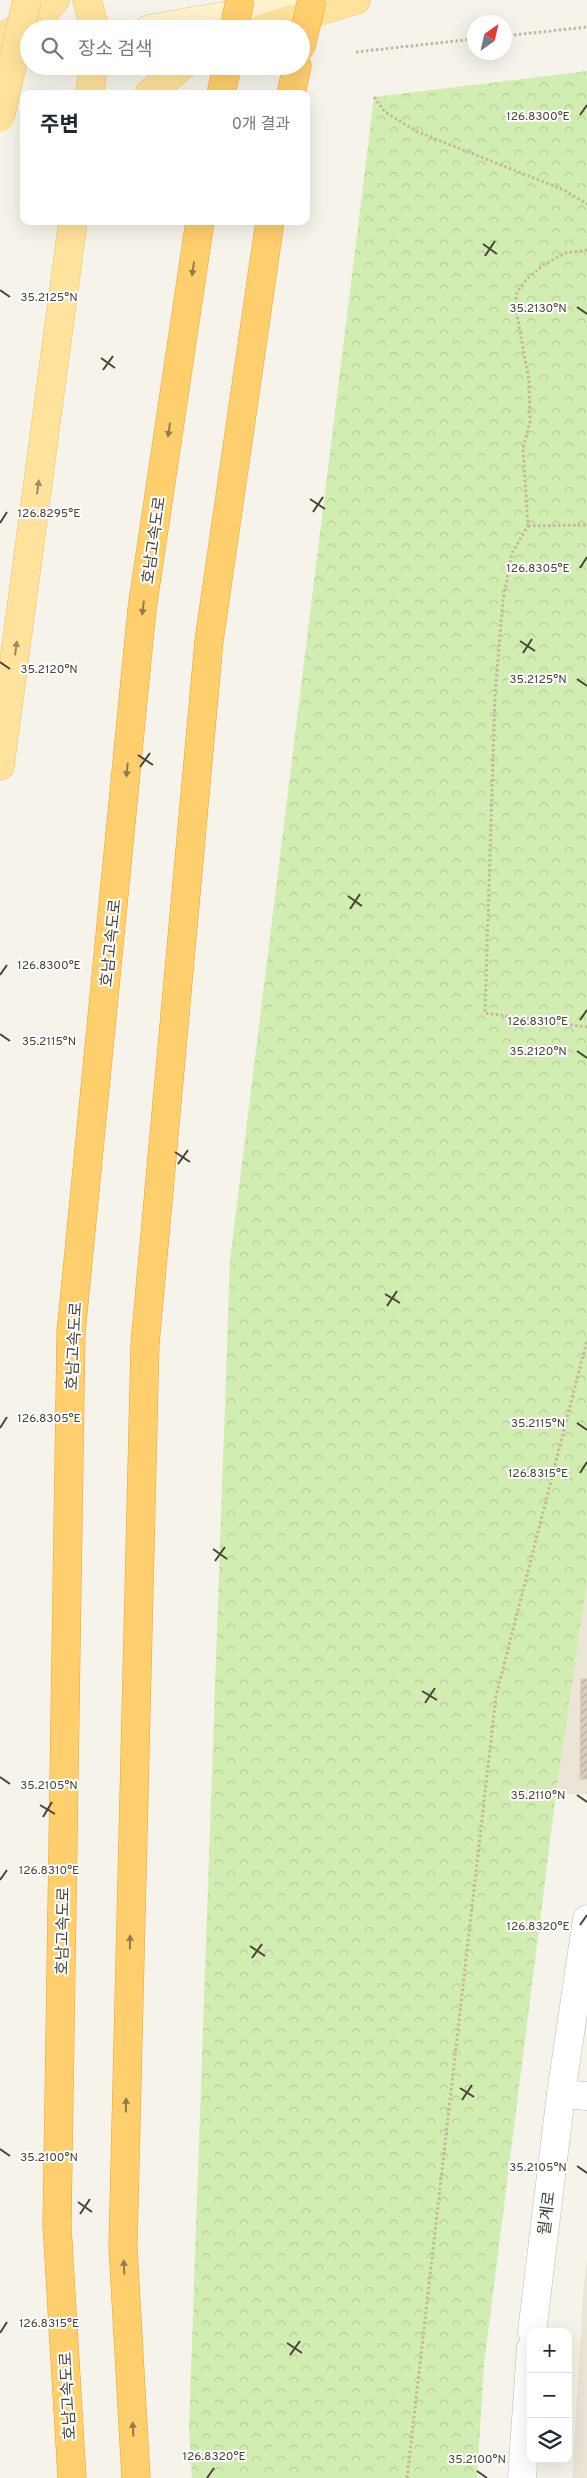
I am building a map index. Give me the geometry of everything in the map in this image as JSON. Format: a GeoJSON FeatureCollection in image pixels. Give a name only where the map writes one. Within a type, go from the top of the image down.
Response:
{"type":"FeatureCollection","features":[{"type":"Feature","properties":{"kind":"highway"},"geometry":{"type":"LineString","coordinates":[[236,20],[240,0]]}},
{"type":"Feature","properties":{"kind":"highway"},"geometry":{"type":"LineString","coordinates":[[308,20],[313,0]]}},
{"type":"Feature","properties":{"kind":"highway"},"geometry":{"type":"LineString","coordinates":[[222,90],[225,75]]}},
{"type":"Feature","properties":{"kind":"highway"},"geometry":{"type":"LineString","coordinates":[[292,90],[295,75]]}},
{"type":"Feature","properties":{"kind":"highway","name":"호남고속도로"},"geometry":{"type":"LineString","coordinates":[[72,2478],[57,2225],[72,1333],[142,609],[199,225]]}},
{"type":"Feature","properties":{"kind":"highway"},"geometry":{"type":"LineString","coordinates":[[136,2478],[122,2247],[145,1344],[209,641],[269,225]]}},
{"type":"Feature","properties":{"kind":"main road"},"geometry":{"type":"LineString","coordinates":[[22,20],[27,0]]}},
{"type":"Feature","properties":{"kind":"main road"},"geometry":{"type":"LineString","coordinates":[[30,20],[48,8],[55,0]]}},
{"type":"Feature","properties":{"kind":"main road"},"geometry":{"type":"LineString","coordinates":[[86,0],[92,20]]}},
{"type":"Feature","properties":{"kind":"main road"},"geometry":{"type":"LineString","coordinates":[[200,20],[313,0]]}},
{"type":"Feature","properties":{"kind":"main road"},"geometry":{"type":"LineString","coordinates":[[290,20],[356,0]]}},
{"type":"Feature","properties":{"kind":"main road"},"geometry":{"type":"LineString","coordinates":[[0,40],[20,27]]}},
{"type":"Feature","properties":{"kind":"main road"},"geometry":{"type":"LineString","coordinates":[[0,118],[20,31]]}},
{"type":"Feature","properties":{"kind":"main road"},"geometry":{"type":"LineString","coordinates":[[0,52],[20,49]]}},
{"type":"Feature","properties":{"kind":"main road"},"geometry":{"type":"LineString","coordinates":[[90,90],[92,75]]}},
{"type":"Feature","properties":{"kind":"main road"},"geometry":{"type":"LineString","coordinates":[[154,90],[171,75]]}},
{"type":"Feature","properties":{"kind":"main road"},"geometry":{"type":"LineString","coordinates":[[0,766],[72,225]]}},
{"type":"Feature","properties":{"kind":"main road"},"geometry":{"type":"LineString","coordinates":[[57,349],[88,225]]}},
{"type":"Feature","properties":{"kind":"street","name":"월계로"},"geometry":{"type":"LineString","coordinates":[[533,2328],[574,2095],[587,1920]]}},
{"type":"Feature","properties":{"kind":"street"},"geometry":{"type":"LineString","coordinates":[[522,2478],[529,2373]]}},
{"type":"Feature","properties":{"kind":"path"},"geometry":{"type":"LineString","coordinates":[[512,35],[587,27]]}},
{"type":"Feature","properties":{"kind":"path"},"geometry":{"type":"LineString","coordinates":[[356,52],[467,40]]}},
{"type":"Feature","properties":{"kind":"path"},"geometry":{"type":"LineString","coordinates":[[374,96],[385,112],[418,132],[564,190],[587,204]]}},
{"type":"Feature","properties":{"kind":"path"},"geometry":{"type":"LineString","coordinates":[[587,250],[565,253],[542,266],[527,279],[517,292],[515,305],[517,324],[529,380],[530,421],[523,449],[528,526],[512,553],[503,600],[496,695],[484,1012],[587,1027]]}},
{"type":"Feature","properties":{"kind":"path"},"geometry":{"type":"LineString","coordinates":[[528,526],[587,525]]}},
{"type":"Feature","properties":{"kind":"path"},"geometry":{"type":"LineString","coordinates":[[407,2478],[496,1696],[587,1340]]}},
{"type":"Feature","properties":{"kind":"shaded area"},"geometry":{"type":"Polygon","coordinates":[[[587,1583],[587,1794],[556,1794],[587,1583]]]}},
{"type":"Feature","properties":{"kind":"shaded area"},"geometry":{"type":"Polygon","coordinates":[[[587,2261],[587,2478],[572,2478],[584,2281],[587,2261]]]}},
{"type":"Feature","properties":{"kind":"green space"},"geometry":{"type":"Polygon","coordinates":[[[587,71],[587,1583],[556,1794],[484,2365],[477,2478],[192,2478],[189,2428],[230,1260],[374,97],[587,71]]]}},
{"type":"Feature","properties":{"kind":"building"},"geometry":{"type":"Polygon","coordinates":[[[581,1679],[587,1679],[587,1779],[580,1779],[581,1679]]]}}]}
